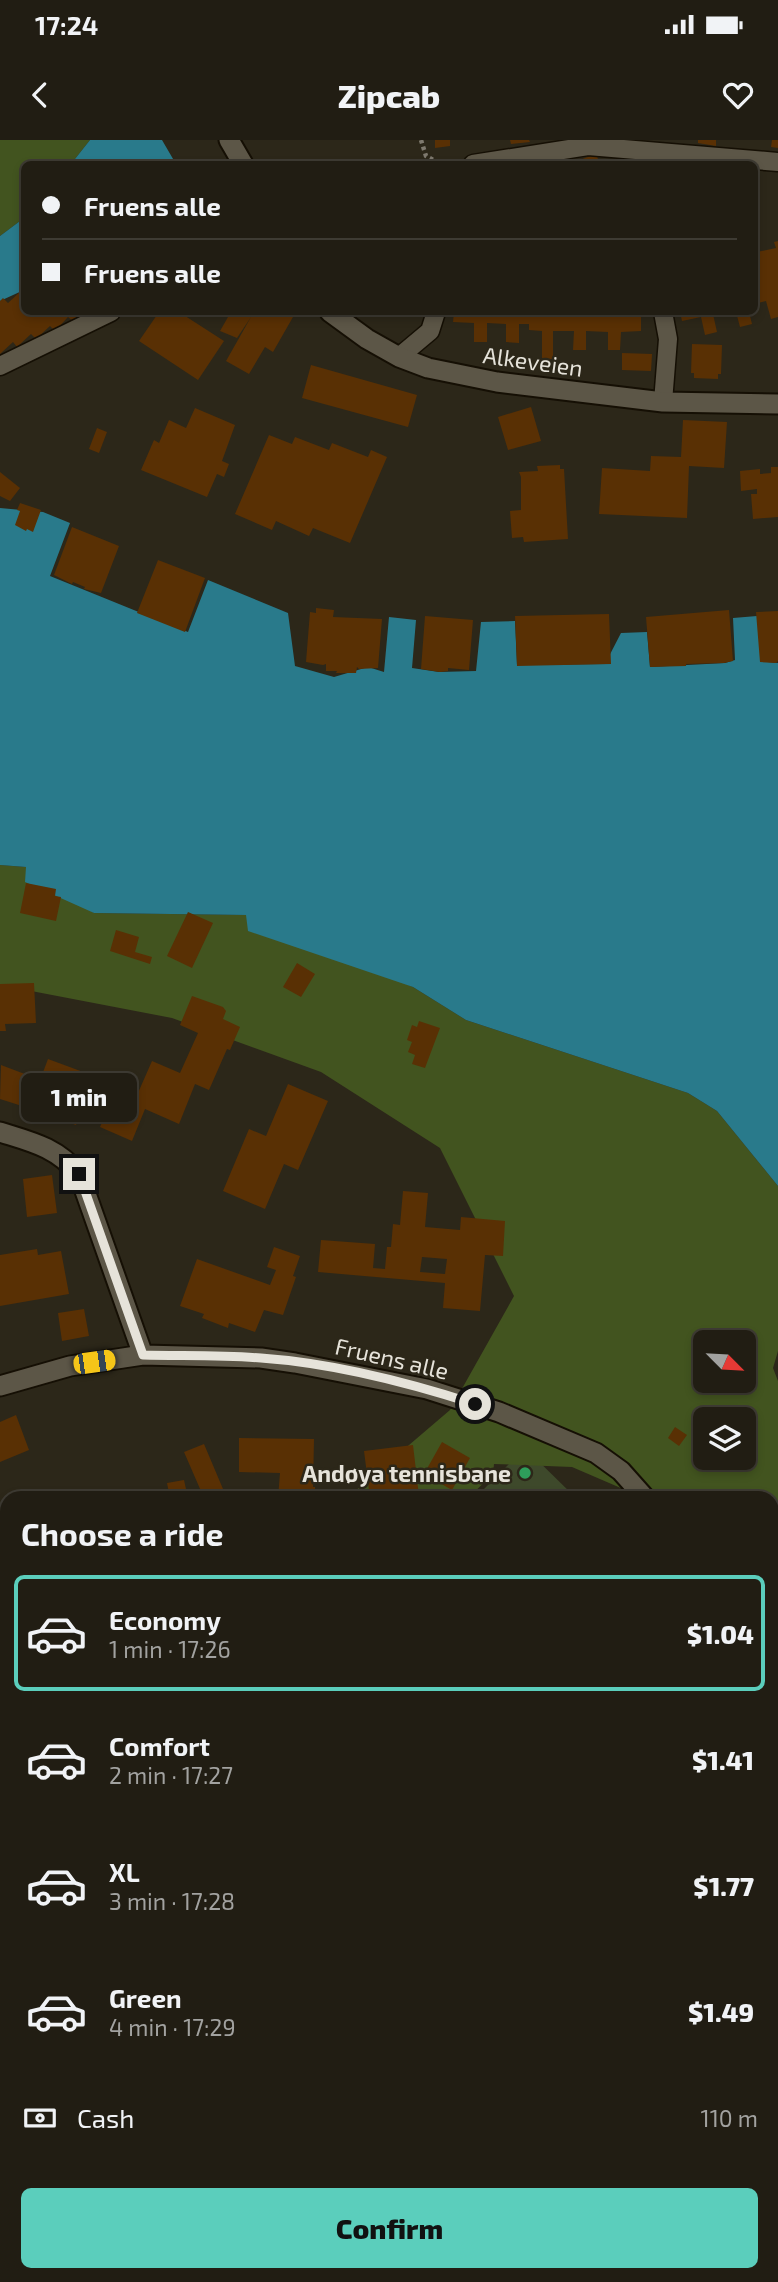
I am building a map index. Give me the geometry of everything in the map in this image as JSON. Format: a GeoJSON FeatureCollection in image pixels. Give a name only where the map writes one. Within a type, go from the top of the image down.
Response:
{"type":"FeatureCollection","features":[{"type":"Feature","properties":{"kind":"street"},"geometry":{"type":"LineString","coordinates":[[229,140],[241,161]]}},
{"type":"Feature","properties":{"kind":"street","name":"Alkeveien"},"geometry":{"type":"LineString","coordinates":[[334,315],[367,339],[398,356],[428,368],[496,382],[663,402],[778,404]]}},
{"type":"Feature","properties":{"kind":"street"},"geometry":{"type":"LineString","coordinates":[[0,1132],[48,1148],[66,1160],[79,1174],[143,1355]]}},
{"type":"Feature","properties":{"kind":"street","name":"Fruens alle"},"geometry":{"type":"LineString","coordinates":[[0,1386],[70,1366],[143,1355],[261,1358],[361,1374],[427,1389],[499,1412],[596,1453],[621,1471],[639,1491]]}},
{"type":"Feature","properties":{"kind":"lane"},"geometry":{"type":"LineString","coordinates":[[491,161],[588,146],[631,156],[754,161]]}},
{"type":"Feature","properties":{"kind":"lane"},"geometry":{"type":"LineString","coordinates":[[758,161],[778,162]]}},
{"type":"Feature","properties":{"kind":"lane"},"geometry":{"type":"LineString","coordinates":[[0,366],[105,315]]}},
{"type":"Feature","properties":{"kind":"lane"},"geometry":{"type":"LineString","coordinates":[[398,356],[430,331],[435,315]]}},
{"type":"Feature","properties":{"kind":"lane"},"geometry":{"type":"LineString","coordinates":[[663,402],[668,340],[664,315]]}},
{"type":"Feature","properties":{"kind":"path"},"geometry":{"type":"LineString","coordinates":[[421,140],[426,156],[435,161]]}},
{"type":"Feature","properties":{"kind":"green space"},"geometry":{"type":"Polygon","coordinates":[[[0,140],[90,140],[73,161],[21,161],[21,220],[0,236],[0,140]]]}},
{"type":"Feature","properties":{"kind":"green space"},"geometry":{"type":"Polygon","coordinates":[[[0,865],[26,867],[94,913],[247,915],[413,987],[466,1020],[688,1093],[717,1111],[778,1186],[778,1351],[773,1368],[778,1381],[778,1491],[628,1491],[572,1467],[494,1464],[493,1474],[475,1491],[355,1491],[450,1410],[514,1296],[440,1148],[321,1072],[172,1018],[0,985],[0,865]]]}},
{"type":"Feature","properties":{"kind":"green space","name":"Andøya tennisbane"},"geometry":{"type":"Polygon","coordinates":[[[525,1448],[569,1491],[482,1491],[525,1448]]]}},
{"type":"Feature","properties":{"kind":"water"},"geometry":{"type":"Polygon","coordinates":[[[90,140],[162,140],[174,161],[73,161],[90,140]]]}},
{"type":"Feature","properties":{"kind":"water"},"geometry":{"type":"Polygon","coordinates":[[[21,220],[21,291],[0,301],[0,236],[21,220]]]}},
{"type":"Feature","properties":{"kind":"water"},"geometry":{"type":"Polygon","coordinates":[[[0,508],[43,512],[70,523],[50,576],[188,632],[208,580],[288,613],[295,666],[334,677],[368,667],[384,672],[389,617],[416,620],[412,668],[439,672],[476,671],[481,622],[515,621],[517,665],[605,664],[621,633],[647,632],[650,667],[725,663],[735,660],[733,618],[757,616],[767,662],[778,663],[778,1186],[717,1111],[688,1093],[466,1020],[413,987],[248,931],[246,915],[94,913],[25,882],[26,867],[0,865],[0,508]]]}},
{"type":"Feature","properties":{"kind":"building"},"geometry":{"type":"Polygon","coordinates":[[[435,140],[450,140],[450,146],[435,148],[435,140]]]}},
{"type":"Feature","properties":{"kind":"building"},"geometry":{"type":"Polygon","coordinates":[[[510,140],[529,140],[530,142],[511,144],[510,140]]]}},
{"type":"Feature","properties":{"kind":"building"},"geometry":{"type":"Polygon","coordinates":[[[698,140],[716,140],[716,146],[698,143],[698,140]]]}},
{"type":"Feature","properties":{"kind":"building"},"geometry":{"type":"Polygon","coordinates":[[[772,140],[778,140],[778,148],[771,147],[772,140]]]}},
{"type":"Feature","properties":{"kind":"building"},"geometry":{"type":"Polygon","coordinates":[[[596,154],[599,161],[577,161],[596,154]]]}},
{"type":"Feature","properties":{"kind":"building"},"geometry":{"type":"Polygon","coordinates":[[[778,241],[778,317],[771,319],[766,301],[758,303],[758,252],[776,248],[774,242],[778,241]]]}},
{"type":"Feature","properties":{"kind":"building"},"geometry":{"type":"Polygon","coordinates":[[[21,291],[21,315],[82,315],[74,322],[68,317],[55,331],[50,326],[36,339],[31,334],[17,347],[13,342],[0,354],[0,301],[3,298],[8,303],[21,291]]]}},
{"type":"Feature","properties":{"kind":"building"},"geometry":{"type":"Polygon","coordinates":[[[157,315],[184,315],[224,341],[198,380],[139,341],[157,315]]]}},
{"type":"Feature","properties":{"kind":"building"},"geometry":{"type":"Polygon","coordinates":[[[224,315],[293,317],[273,352],[265,347],[249,374],[226,361],[251,317],[237,338],[220,331],[228,317],[224,315]]]}},
{"type":"Feature","properties":{"kind":"building"},"geometry":{"type":"Polygon","coordinates":[[[454,315],[641,315],[641,331],[621,332],[620,350],[608,350],[608,332],[586,331],[586,350],[573,350],[574,331],[553,331],[553,359],[542,359],[542,331],[529,330],[529,324],[519,324],[519,343],[506,342],[506,324],[487,323],[487,342],[474,342],[474,323],[453,322],[454,315]]]}},
{"type":"Feature","properties":{"kind":"building"},"geometry":{"type":"Polygon","coordinates":[[[681,315],[713,315],[717,332],[705,335],[701,317],[682,321],[681,315]]]}},
{"type":"Feature","properties":{"kind":"building"},"geometry":{"type":"Polygon","coordinates":[[[737,315],[750,315],[752,324],[740,327],[737,315]]]}},
{"type":"Feature","properties":{"kind":"building"},"geometry":{"type":"Polygon","coordinates":[[[692,344],[722,345],[721,374],[718,374],[718,379],[694,378],[694,373],[691,373],[692,344]]]}},
{"type":"Feature","properties":{"kind":"building"},"geometry":{"type":"Polygon","coordinates":[[[622,353],[652,354],[651,371],[622,370],[622,353]]]}},
{"type":"Feature","properties":{"kind":"building"},"geometry":{"type":"Polygon","coordinates":[[[311,365],[417,395],[408,427],[302,398],[311,365]]]}},
{"type":"Feature","properties":{"kind":"building"},"geometry":{"type":"Polygon","coordinates":[[[531,407],[541,441],[508,450],[498,417],[531,407]]]}},
{"type":"Feature","properties":{"kind":"building"},"geometry":{"type":"Polygon","coordinates":[[[195,408],[235,425],[222,461],[229,464],[224,477],[217,474],[207,497],[141,470],[154,440],[159,443],[169,420],[186,428],[195,408]]]}},
{"type":"Feature","properties":{"kind":"building"},"geometry":{"type":"Polygon","coordinates":[[[683,420],[727,422],[724,468],[689,466],[687,518],[599,514],[602,468],[650,471],[651,456],[681,457],[683,420]]]}},
{"type":"Feature","properties":{"kind":"building"},"geometry":{"type":"Polygon","coordinates":[[[97,428],[107,432],[99,453],[89,449],[97,428]]]}},
{"type":"Feature","properties":{"kind":"building"},"geometry":{"type":"Polygon","coordinates":[[[269,435],[292,444],[295,437],[329,450],[332,443],[368,457],[371,450],[387,457],[350,543],[313,528],[309,536],[276,521],[272,530],[235,514],[269,435]]]}},
{"type":"Feature","properties":{"kind":"building"},"geometry":{"type":"Polygon","coordinates":[[[560,465],[560,469],[564,469],[568,539],[524,542],[523,537],[512,538],[510,511],[521,510],[519,472],[538,471],[537,466],[560,465]]]}},
{"type":"Feature","properties":{"kind":"building"},"geometry":{"type":"Polygon","coordinates":[[[771,467],[778,467],[778,517],[753,519],[751,494],[757,494],[757,489],[741,491],[740,471],[760,469],[760,474],[771,473],[771,467]]]}},
{"type":"Feature","properties":{"kind":"building"},"geometry":{"type":"Polygon","coordinates":[[[0,472],[20,488],[10,501],[0,496],[0,472]]]}},
{"type":"Feature","properties":{"kind":"building"},"geometry":{"type":"Polygon","coordinates":[[[20,503],[41,510],[33,532],[15,525],[20,503]]]}},
{"type":"Feature","properties":{"kind":"building"},"geometry":{"type":"Polygon","coordinates":[[[72,527],[119,546],[101,593],[84,589],[85,587],[54,575],[72,527]]]}},
{"type":"Feature","properties":{"kind":"building"},"geometry":{"type":"Polygon","coordinates":[[[158,560],[205,578],[185,632],[137,613],[158,560]]]}},
{"type":"Feature","properties":{"kind":"building"},"geometry":{"type":"Polygon","coordinates":[[[316,608],[334,610],[333,617],[382,619],[378,668],[357,667],[356,673],[336,673],[337,671],[326,671],[326,664],[306,662],[310,612],[316,613],[316,608]]]}},
{"type":"Feature","properties":{"kind":"building"},"geometry":{"type":"Polygon","coordinates":[[[729,610],[733,661],[650,667],[646,617],[729,610]]]}},
{"type":"Feature","properties":{"kind":"building"},"geometry":{"type":"Polygon","coordinates":[[[778,611],[778,661],[760,662],[756,612],[778,611]]]}},
{"type":"Feature","properties":{"kind":"building"},"geometry":{"type":"Polygon","coordinates":[[[609,614],[611,664],[517,666],[515,616],[609,614]]]}},
{"type":"Feature","properties":{"kind":"building"},"geometry":{"type":"Polygon","coordinates":[[[425,616],[473,620],[469,670],[448,668],[448,671],[440,672],[421,669],[425,616]]]}},
{"type":"Feature","properties":{"kind":"building"},"geometry":{"type":"Polygon","coordinates":[[[26,883],[56,889],[55,896],[61,897],[56,921],[20,913],[26,883]]]}},
{"type":"Feature","properties":{"kind":"building"},"geometry":{"type":"Polygon","coordinates":[[[188,912],[213,923],[192,968],[167,956],[188,912]]]}},
{"type":"Feature","properties":{"kind":"building"},"geometry":{"type":"Polygon","coordinates":[[[116,930],[139,937],[135,952],[152,957],[150,964],[110,951],[116,930]]]}},
{"type":"Feature","properties":{"kind":"building"},"geometry":{"type":"Polygon","coordinates":[[[297,963],[315,974],[301,997],[283,987],[297,963]]]}},
{"type":"Feature","properties":{"kind":"building"},"geometry":{"type":"Polygon","coordinates":[[[34,983],[36,1023],[5,1024],[6,1031],[0,1031],[0,984],[34,983]]]}},
{"type":"Feature","properties":{"kind":"building"},"geometry":{"type":"Polygon","coordinates":[[[192,996],[223,1007],[226,1011],[223,1019],[240,1027],[209,1090],[195,1084],[179,1124],[145,1109],[132,1141],[100,1127],[119,1082],[133,1088],[128,1099],[134,1102],[152,1061],[180,1073],[198,1033],[180,1025],[192,996]]]}},
{"type":"Feature","properties":{"kind":"building"},"geometry":{"type":"Polygon","coordinates":[[[419,1021],[440,1028],[425,1068],[412,1064],[415,1055],[408,1052],[412,1042],[407,1040],[412,1025],[417,1027],[419,1021]]]}},
{"type":"Feature","properties":{"kind":"building"},"geometry":{"type":"Polygon","coordinates":[[[48,1059],[94,1076],[92,1083],[107,1088],[95,1122],[80,1116],[76,1125],[58,1119],[56,1124],[39,1118],[41,1112],[0,1099],[1,1065],[30,1076],[31,1071],[42,1075],[48,1059]]]}},
{"type":"Feature","properties":{"kind":"building"},"geometry":{"type":"Polygon","coordinates":[[[288,1084],[328,1101],[298,1170],[284,1164],[265,1209],[223,1191],[249,1129],[266,1136],[288,1084]]]}},
{"type":"Feature","properties":{"kind":"building"},"geometry":{"type":"Polygon","coordinates":[[[52,1175],[57,1213],[27,1217],[23,1179],[52,1175]]]}},
{"type":"Feature","properties":{"kind":"building"},"geometry":{"type":"Polygon","coordinates":[[[403,1191],[428,1193],[425,1227],[460,1230],[461,1217],[505,1221],[503,1256],[485,1255],[480,1311],[443,1308],[445,1283],[318,1272],[321,1240],[375,1244],[373,1268],[385,1269],[393,1224],[400,1225],[403,1191]],[[422,1257],[420,1272],[445,1274],[447,1259],[422,1257]]]}},
{"type":"Feature","properties":{"kind":"building"},"geometry":{"type":"Polygon","coordinates":[[[274,1247],[300,1256],[283,1315],[264,1310],[255,1332],[229,1323],[228,1328],[202,1318],[204,1314],[180,1306],[197,1259],[270,1285],[276,1270],[267,1267],[274,1247]]]}},
{"type":"Feature","properties":{"kind":"building"},"geometry":{"type":"Polygon","coordinates":[[[37,1249],[38,1255],[61,1251],[69,1294],[0,1306],[0,1255],[37,1249]]]}},
{"type":"Feature","properties":{"kind":"building"},"geometry":{"type":"Polygon","coordinates":[[[84,1309],[89,1336],[62,1341],[58,1313],[84,1309]]]}},
{"type":"Feature","properties":{"kind":"building"},"geometry":{"type":"Polygon","coordinates":[[[16,1415],[29,1450],[0,1462],[0,1422],[16,1415]]]}},
{"type":"Feature","properties":{"kind":"building"},"geometry":{"type":"Polygon","coordinates":[[[675,1427],[687,1435],[679,1446],[668,1438],[675,1427]]]}},
{"type":"Feature","properties":{"kind":"building"},"geometry":{"type":"Polygon","coordinates":[[[239,1438],[314,1439],[315,1491],[279,1491],[280,1473],[239,1472],[239,1438]]]}},
{"type":"Feature","properties":{"kind":"building"},"geometry":{"type":"Polygon","coordinates":[[[442,1442],[470,1458],[452,1490],[424,1474],[442,1442]]]}},
{"type":"Feature","properties":{"kind":"building"},"geometry":{"type":"Polygon","coordinates":[[[204,1444],[223,1489],[201,1491],[184,1452],[204,1444]]]}},
{"type":"Feature","properties":{"kind":"building"},"geometry":{"type":"Polygon","coordinates":[[[413,1445],[418,1491],[369,1491],[364,1451],[413,1445]]]}},
{"type":"Feature","properties":{"kind":"building"},"geometry":{"type":"Polygon","coordinates":[[[184,1480],[186,1491],[169,1491],[167,1483],[184,1480]]]}},
{"type":"Feature","properties":{"kind":"place","name":"Andøya tennisbane"},"geometry":{"type":"Point","coordinates":[525,1473]}},
{"type":"Feature","properties":{"kind":"route"},"geometry":{"type":"LineString","coordinates":[[79,1174],[143,1355],[261,1358],[295,1363],[427,1389],[475,1404]]}}]}
